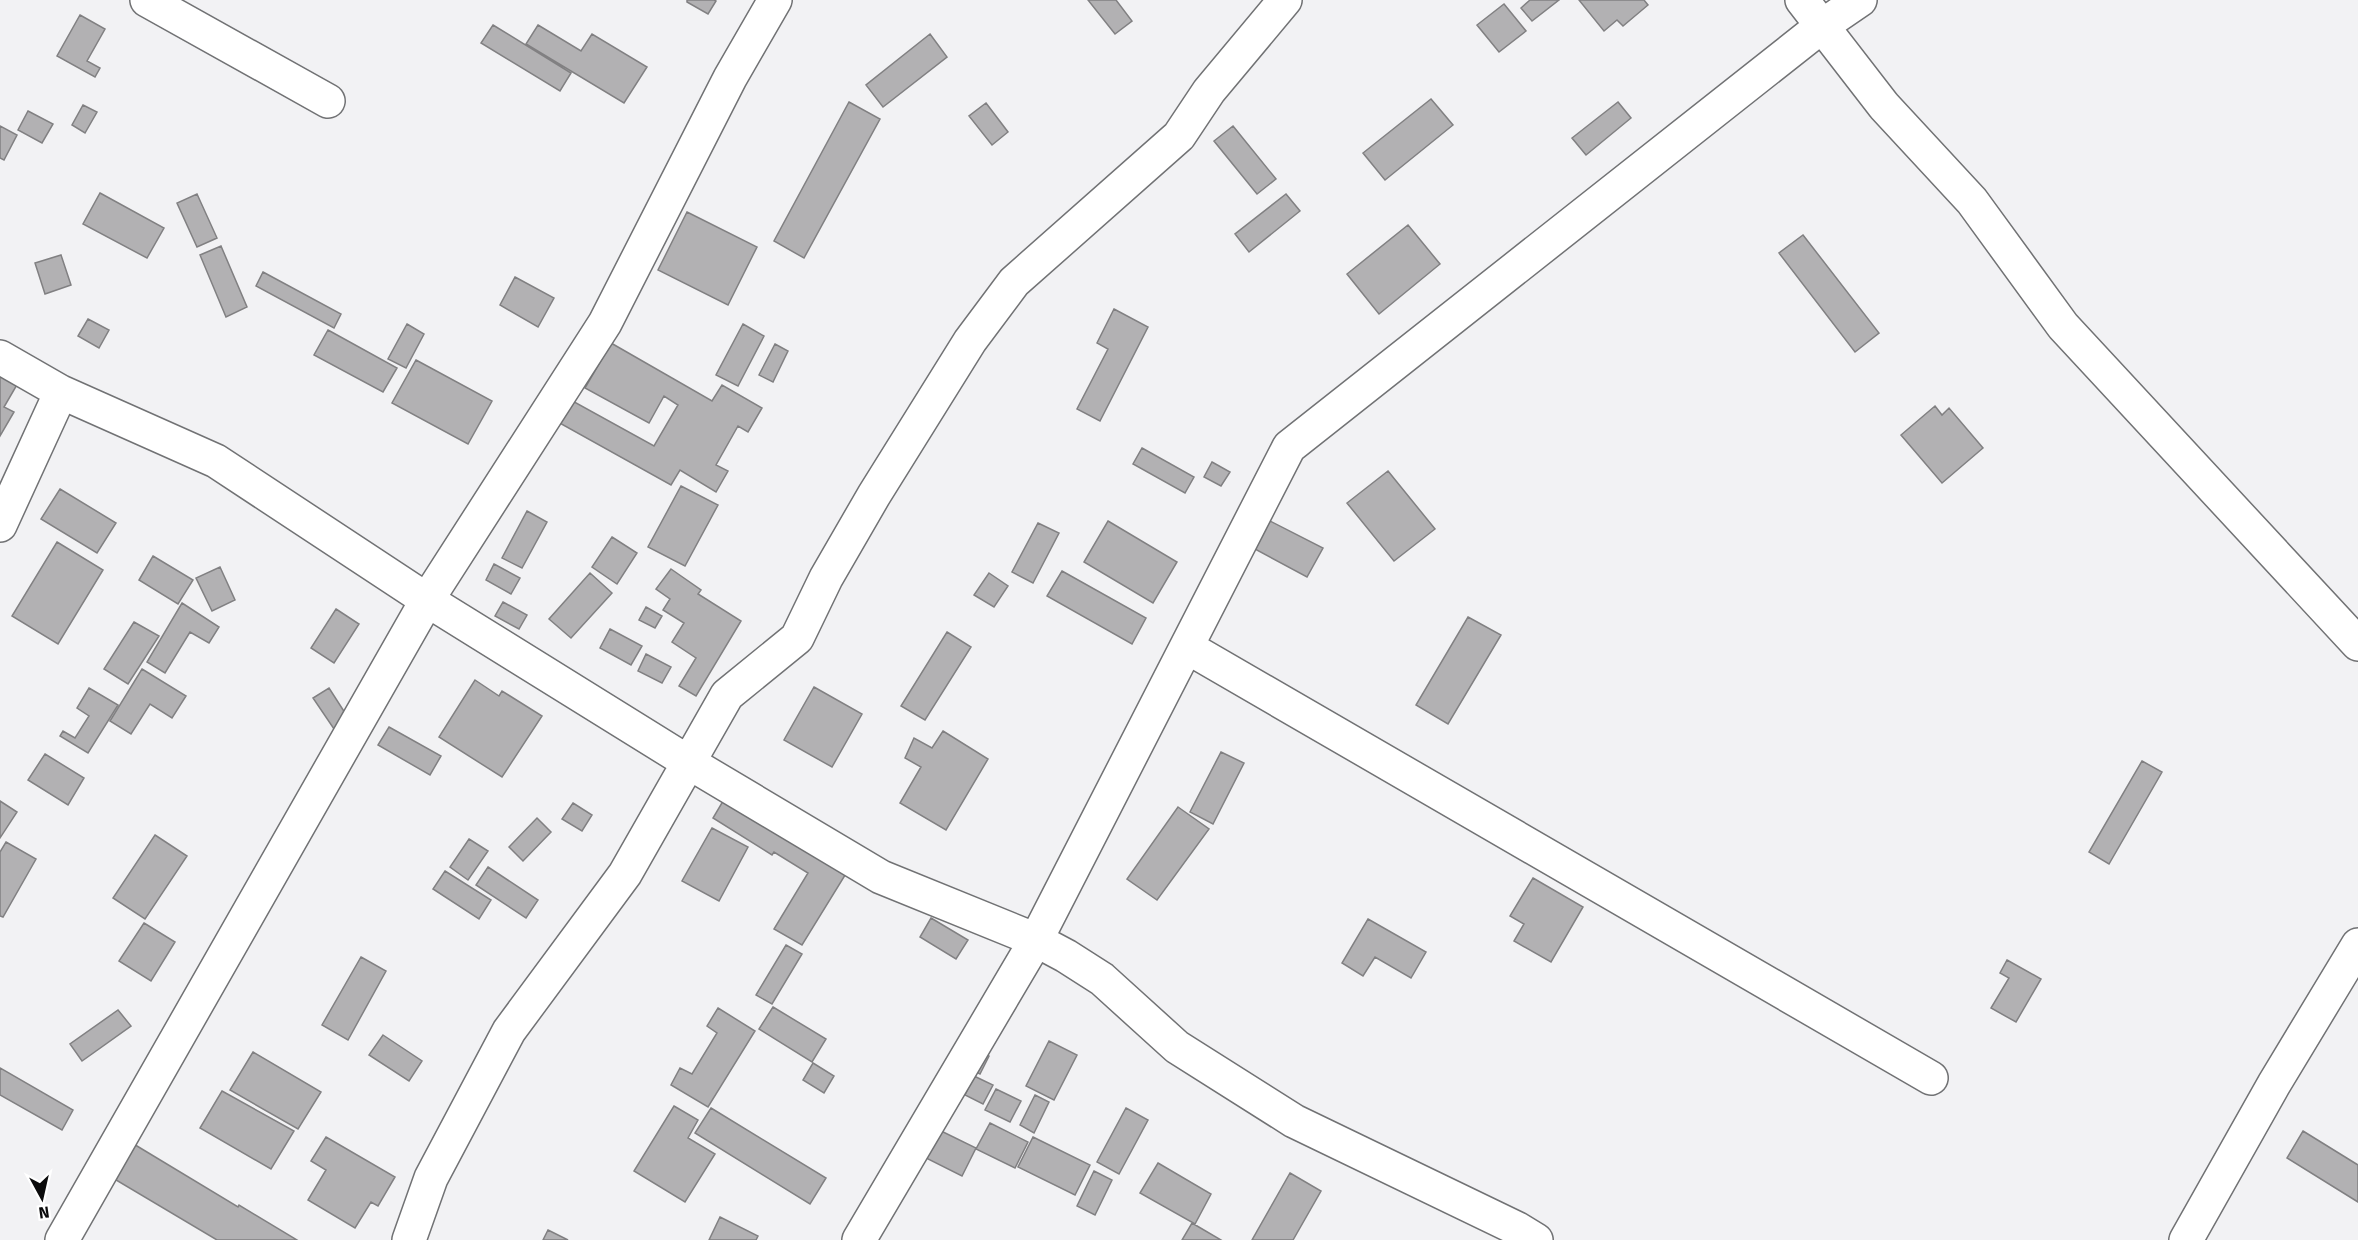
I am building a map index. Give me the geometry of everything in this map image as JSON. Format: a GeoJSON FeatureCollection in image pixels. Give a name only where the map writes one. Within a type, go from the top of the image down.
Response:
{"type":"FeatureCollection","features":[{"type":"Feature","properties":{"kind":"street"},"geometry":{"type":"LineString","coordinates":[[147,0],[328,101]]}},
{"type":"Feature","properties":{"kind":"street"},"geometry":{"type":"LineString","coordinates":[[62,1240],[427,600],[605,323],[730,78],[775,0]]}},
{"type":"Feature","properties":{"kind":"street"},"geometry":{"type":"LineString","coordinates":[[409,1240],[431,1178],[509,1032],[625,874],[728,695],[796,638],[826,578],[873,495],[970,341],[1014,282],[1179,136],[1209,91],[1285,0]]}},
{"type":"Feature","properties":{"kind":"street"},"geometry":{"type":"LineString","coordinates":[[1802,0],[1884,106],[1972,201],[2063,326],[2358,644]]}},
{"type":"Feature","properties":{"kind":"street"},"geometry":{"type":"LineString","coordinates":[[860,1240],[1036,940],[1289,447],[1822,26],[1860,0]]}},
{"type":"Feature","properties":{"kind":"street"},"geometry":{"type":"LineString","coordinates":[[0,357],[61,392],[216,461],[427,600],[688,762],[881,877],[1036,940],[1066,956],[1102,979],[1177,1047],[1294,1121],[1518,1228],[1536,1240]]}},
{"type":"Feature","properties":{"kind":"street"},"geometry":{"type":"LineString","coordinates":[[0,525],[61,392]]}},
{"type":"Feature","properties":{"kind":"street"},"geometry":{"type":"LineString","coordinates":[[1187,646],[1931,1078]]}},
{"type":"Feature","properties":{"kind":"street"},"geometry":{"type":"LineString","coordinates":[[2186,1240],[2274,1084],[2358,945]]}},
{"type":"Feature","properties":{"kind":"building"},"geometry":{"type":"Polygon","coordinates":[[[687,0],[714,0],[716,1],[708,14],[687,0]]]}},
{"type":"Feature","properties":{"kind":"building"},"geometry":{"type":"Polygon","coordinates":[[[1088,0],[1116,0],[1132,21],[1115,34],[1088,0]]]}},
{"type":"Feature","properties":{"kind":"building"},"geometry":{"type":"Polygon","coordinates":[[[1530,0],[1559,0],[1532,21],[1521,8],[1530,0]]]}},
{"type":"Feature","properties":{"kind":"building"},"geometry":{"type":"Polygon","coordinates":[[[1579,0],[1644,0],[1648,5],[1623,26],[1617,20],[1604,31],[1579,0]]]}},
{"type":"Feature","properties":{"kind":"building"},"geometry":{"type":"Polygon","coordinates":[[[1504,4],[1526,31],[1499,52],[1477,25],[1504,4]]]}},
{"type":"Feature","properties":{"kind":"building"},"geometry":{"type":"Polygon","coordinates":[[[80,15],[105,29],[87,61],[100,68],[95,77],[57,56],[80,15]]]}},
{"type":"Feature","properties":{"kind":"building"},"geometry":{"type":"Polygon","coordinates":[[[493,25],[571,73],[560,91],[481,43],[493,25]]]}},
{"type":"Feature","properties":{"kind":"building"},"geometry":{"type":"Polygon","coordinates":[[[538,25],[581,51],[592,34],[647,67],[624,103],[526,44],[538,25]]]}},
{"type":"Feature","properties":{"kind":"building"},"geometry":{"type":"Polygon","coordinates":[[[930,34],[947,57],[883,107],[866,85],[930,34]]]}},
{"type":"Feature","properties":{"kind":"building"},"geometry":{"type":"Polygon","coordinates":[[[1431,99],[1453,125],[1385,180],[1363,153],[1431,99]]]}},
{"type":"Feature","properties":{"kind":"building"},"geometry":{"type":"Polygon","coordinates":[[[849,102],[880,119],[804,258],[774,241],[849,102]]]}},
{"type":"Feature","properties":{"kind":"building"},"geometry":{"type":"Polygon","coordinates":[[[1618,102],[1631,118],[1586,155],[1572,138],[1618,102]]]}},
{"type":"Feature","properties":{"kind":"building"},"geometry":{"type":"Polygon","coordinates":[[[986,103],[1008,132],[992,145],[969,116],[986,103]]]}},
{"type":"Feature","properties":{"kind":"building"},"geometry":{"type":"Polygon","coordinates":[[[83,105],[97,112],[85,133],[72,125],[83,105]]]}},
{"type":"Feature","properties":{"kind":"building"},"geometry":{"type":"Polygon","coordinates":[[[28,111],[53,124],[42,143],[18,130],[28,111]]]}},
{"type":"Feature","properties":{"kind":"building"},"geometry":{"type":"Polygon","coordinates":[[[0,126],[17,135],[4,160],[0,158],[0,126]]]}},
{"type":"Feature","properties":{"kind":"building"},"geometry":{"type":"Polygon","coordinates":[[[1233,126],[1276,179],[1257,194],[1214,141],[1233,126]]]}},
{"type":"Feature","properties":{"kind":"building"},"geometry":{"type":"Polygon","coordinates":[[[100,193],[164,228],[147,258],[83,224],[100,193]]]}},
{"type":"Feature","properties":{"kind":"building"},"geometry":{"type":"Polygon","coordinates":[[[197,194],[217,238],[197,247],[177,203],[197,194]]]}},
{"type":"Feature","properties":{"kind":"building"},"geometry":{"type":"Polygon","coordinates":[[[1286,194],[1300,211],[1249,252],[1235,234],[1286,194]]]}},
{"type":"Feature","properties":{"kind":"building"},"geometry":{"type":"Polygon","coordinates":[[[687,212],[757,247],[728,305],[658,270],[687,212]]]}},
{"type":"Feature","properties":{"kind":"building"},"geometry":{"type":"Polygon","coordinates":[[[1408,225],[1440,264],[1379,314],[1347,274],[1408,225]]]}},
{"type":"Feature","properties":{"kind":"building"},"geometry":{"type":"Polygon","coordinates":[[[1803,235],[1879,333],[1855,352],[1779,253],[1803,235]]]}},
{"type":"Feature","properties":{"kind":"building"},"geometry":{"type":"Polygon","coordinates":[[[221,246],[247,307],[226,317],[200,255],[221,246]]]}},
{"type":"Feature","properties":{"kind":"building"},"geometry":{"type":"Polygon","coordinates":[[[61,255],[71,285],[45,294],[35,263],[61,255]]]}},
{"type":"Feature","properties":{"kind":"building"},"geometry":{"type":"Polygon","coordinates":[[[263,272],[341,314],[334,328],[256,286],[263,272]]]}},
{"type":"Feature","properties":{"kind":"building"},"geometry":{"type":"Polygon","coordinates":[[[515,277],[554,298],[538,327],[500,305],[515,277]]]}},
{"type":"Feature","properties":{"kind":"building"},"geometry":{"type":"Polygon","coordinates":[[[1114,309],[1148,327],[1100,421],[1077,409],[1108,349],[1097,343],[1114,309]]]}},
{"type":"Feature","properties":{"kind":"building"},"geometry":{"type":"Polygon","coordinates":[[[88,319],[109,330],[99,348],[78,336],[88,319]]]}},
{"type":"Feature","properties":{"kind":"building"},"geometry":{"type":"Polygon","coordinates":[[[407,324],[424,334],[406,368],[388,359],[407,324]]]}},
{"type":"Feature","properties":{"kind":"building"},"geometry":{"type":"Polygon","coordinates":[[[743,324],[764,336],[738,386],[716,375],[743,324]]]}},
{"type":"Feature","properties":{"kind":"building"},"geometry":{"type":"Polygon","coordinates":[[[328,330],[397,368],[383,392],[314,355],[328,330]]]}},
{"type":"Feature","properties":{"kind":"building"},"geometry":{"type":"Polygon","coordinates":[[[611,343],[712,401],[722,385],[762,408],[748,432],[738,426],[716,465],[728,471],[716,492],[680,470],[671,485],[556,421],[569,399],[654,446],[678,405],[664,396],[649,423],[585,388],[611,343]]]}},
{"type":"Feature","properties":{"kind":"building"},"geometry":{"type":"Polygon","coordinates":[[[775,344],[788,351],[773,382],[759,375],[775,344]]]}},
{"type":"Feature","properties":{"kind":"building"},"geometry":{"type":"Polygon","coordinates":[[[416,360],[492,401],[468,444],[392,403],[416,360]]]}},
{"type":"Feature","properties":{"kind":"building"},"geometry":{"type":"Polygon","coordinates":[[[0,372],[18,383],[4,407],[14,412],[0,436],[0,372]]]}},
{"type":"Feature","properties":{"kind":"building"},"geometry":{"type":"Polygon","coordinates":[[[1935,406],[1942,415],[1949,408],[1983,448],[1942,483],[1901,435],[1935,406]]]}},
{"type":"Feature","properties":{"kind":"building"},"geometry":{"type":"Polygon","coordinates":[[[1142,448],[1194,477],[1185,493],[1133,464],[1142,448]]]}},
{"type":"Feature","properties":{"kind":"building"},"geometry":{"type":"Polygon","coordinates":[[[1212,462],[1230,472],[1221,486],[1204,477],[1212,462]]]}},
{"type":"Feature","properties":{"kind":"building"},"geometry":{"type":"Polygon","coordinates":[[[1388,471],[1435,529],[1394,561],[1347,503],[1388,471]]]}},
{"type":"Feature","properties":{"kind":"building"},"geometry":{"type":"Polygon","coordinates":[[[681,486],[718,505],[685,566],[648,547],[681,486]]]}},
{"type":"Feature","properties":{"kind":"building"},"geometry":{"type":"Polygon","coordinates":[[[60,489],[116,523],[97,553],[41,519],[60,489]]]}},
{"type":"Feature","properties":{"kind":"building"},"geometry":{"type":"Polygon","coordinates":[[[527,511],[547,522],[522,568],[502,558],[527,511]]]}},
{"type":"Feature","properties":{"kind":"building"},"geometry":{"type":"Polygon","coordinates":[[[1268,520],[1323,548],[1307,577],[1253,548],[1268,520]]]}},
{"type":"Feature","properties":{"kind":"building"},"geometry":{"type":"Polygon","coordinates":[[[1108,521],[1177,562],[1153,603],[1084,562],[1108,521]]]}},
{"type":"Feature","properties":{"kind":"building"},"geometry":{"type":"Polygon","coordinates":[[[1038,523],[1059,533],[1033,583],[1012,572],[1038,523]]]}},
{"type":"Feature","properties":{"kind":"building"},"geometry":{"type":"Polygon","coordinates":[[[612,537],[637,553],[617,584],[592,567],[612,537]]]}},
{"type":"Feature","properties":{"kind":"building"},"geometry":{"type":"Polygon","coordinates":[[[57,542],[103,570],[58,644],[12,616],[57,542]]]}},
{"type":"Feature","properties":{"kind":"building"},"geometry":{"type":"Polygon","coordinates":[[[153,556],[193,580],[178,604],[139,580],[153,556]]]}},
{"type":"Feature","properties":{"kind":"building"},"geometry":{"type":"Polygon","coordinates":[[[494,564],[520,578],[511,594],[486,580],[494,564]]]}},
{"type":"Feature","properties":{"kind":"building"},"geometry":{"type":"Polygon","coordinates":[[[220,567],[235,600],[212,611],[196,578],[220,567]]]}},
{"type":"Feature","properties":{"kind":"building"},"geometry":{"type":"Polygon","coordinates":[[[671,569],[701,590],[698,594],[741,621],[696,696],[679,686],[696,658],[672,642],[684,623],[663,610],[670,599],[656,589],[671,569]]]}},
{"type":"Feature","properties":{"kind":"building"},"geometry":{"type":"Polygon","coordinates":[[[1062,571],[1146,618],[1132,644],[1047,596],[1062,571]]]}},
{"type":"Feature","properties":{"kind":"building"},"geometry":{"type":"Polygon","coordinates":[[[590,573],[612,593],[571,638],[549,619],[590,573]]]}},
{"type":"Feature","properties":{"kind":"building"},"geometry":{"type":"Polygon","coordinates":[[[989,573],[1008,586],[994,607],[974,595],[989,573]]]}},
{"type":"Feature","properties":{"kind":"building"},"geometry":{"type":"Polygon","coordinates":[[[503,602],[527,615],[519,629],[495,616],[503,602]]]}},
{"type":"Feature","properties":{"kind":"building"},"geometry":{"type":"Polygon","coordinates":[[[182,603],[219,627],[209,643],[190,632],[165,673],[147,662],[182,603]]]}},
{"type":"Feature","properties":{"kind":"building"},"geometry":{"type":"Polygon","coordinates":[[[646,607],[662,616],[655,628],[639,620],[646,607]]]}},
{"type":"Feature","properties":{"kind":"building"},"geometry":{"type":"Polygon","coordinates":[[[336,609],[359,624],[334,663],[311,648],[336,609]]]}},
{"type":"Feature","properties":{"kind":"building"},"geometry":{"type":"Polygon","coordinates":[[[1468,617],[1501,635],[1448,724],[1416,705],[1468,617]]]}},
{"type":"Feature","properties":{"kind":"building"},"geometry":{"type":"Polygon","coordinates":[[[134,622],[159,636],[128,684],[104,669],[134,622]]]}},
{"type":"Feature","properties":{"kind":"building"},"geometry":{"type":"Polygon","coordinates":[[[610,629],[642,646],[631,665],[600,648],[610,629]]]}},
{"type":"Feature","properties":{"kind":"building"},"geometry":{"type":"Polygon","coordinates":[[[947,632],[971,647],[925,720],[901,706],[947,632]]]}},
{"type":"Feature","properties":{"kind":"building"},"geometry":{"type":"Polygon","coordinates":[[[646,654],[671,667],[662,683],[638,671],[646,654]]]}},
{"type":"Feature","properties":{"kind":"building"},"geometry":{"type":"Polygon","coordinates":[[[142,669],[186,696],[172,718],[150,704],[131,734],[110,721],[142,669]]]}},
{"type":"Feature","properties":{"kind":"building"},"geometry":{"type":"Polygon","coordinates":[[[475,680],[499,696],[502,691],[542,716],[502,777],[439,737],[475,680]]]}},
{"type":"Feature","properties":{"kind":"building"},"geometry":{"type":"Polygon","coordinates":[[[814,687],[862,714],[832,767],[784,740],[814,687]]]}},
{"type":"Feature","properties":{"kind":"building"},"geometry":{"type":"Polygon","coordinates":[[[89,688],[118,705],[88,753],[60,736],[63,731],[75,738],[89,716],[77,708],[89,688]]]}},
{"type":"Feature","properties":{"kind":"building"},"geometry":{"type":"Polygon","coordinates":[[[329,688],[349,719],[334,729],[313,698],[329,688]]]}},
{"type":"Feature","properties":{"kind":"building"},"geometry":{"type":"Polygon","coordinates":[[[389,727],[441,756],[430,775],[378,745],[389,727]]]}},
{"type":"Feature","properties":{"kind":"building"},"geometry":{"type":"Polygon","coordinates":[[[943,731],[988,759],[946,830],[900,803],[921,767],[905,758],[914,738],[932,748],[943,731]]]}},
{"type":"Feature","properties":{"kind":"building"},"geometry":{"type":"Polygon","coordinates":[[[1221,752],[1244,763],[1213,824],[1190,812],[1221,752]]]}},
{"type":"Feature","properties":{"kind":"building"},"geometry":{"type":"Polygon","coordinates":[[[45,754],[84,778],[68,805],[28,780],[45,754]]]}},
{"type":"Feature","properties":{"kind":"building"},"geometry":{"type":"Polygon","coordinates":[[[2142,761],[2162,772],[2109,864],[2089,852],[2142,761]]]}},
{"type":"Feature","properties":{"kind":"building"},"geometry":{"type":"Polygon","coordinates":[[[726,796],[847,872],[802,945],[774,929],[808,873],[774,852],[772,855],[713,818],[726,796]]]}},
{"type":"Feature","properties":{"kind":"building"},"geometry":{"type":"Polygon","coordinates":[[[0,801],[17,812],[0,838],[0,801]]]}},
{"type":"Feature","properties":{"kind":"building"},"geometry":{"type":"Polygon","coordinates":[[[573,803],[592,815],[582,831],[562,819],[573,803]]]}},
{"type":"Feature","properties":{"kind":"building"},"geometry":{"type":"Polygon","coordinates":[[[1178,807],[1209,829],[1157,900],[1127,879],[1178,807]]]}},
{"type":"Feature","properties":{"kind":"building"},"geometry":{"type":"Polygon","coordinates":[[[537,818],[551,832],[523,861],[509,847],[537,818]]]}},
{"type":"Feature","properties":{"kind":"building"},"geometry":{"type":"Polygon","coordinates":[[[712,828],[748,847],[719,901],[682,881],[712,828]]]}},
{"type":"Feature","properties":{"kind":"building"},"geometry":{"type":"Polygon","coordinates":[[[155,835],[187,856],[145,919],[113,898],[155,835]]]}},
{"type":"Feature","properties":{"kind":"building"},"geometry":{"type":"Polygon","coordinates":[[[469,839],[488,851],[468,880],[450,867],[469,839]]]}},
{"type":"Feature","properties":{"kind":"building"},"geometry":{"type":"Polygon","coordinates":[[[6,842],[36,859],[3,917],[0,916],[0,852],[6,842]]]}},
{"type":"Feature","properties":{"kind":"building"},"geometry":{"type":"Polygon","coordinates":[[[488,867],[538,900],[526,918],[476,885],[488,867]]]}},
{"type":"Feature","properties":{"kind":"building"},"geometry":{"type":"Polygon","coordinates":[[[445,871],[491,900],[479,919],[433,889],[445,871]]]}},
{"type":"Feature","properties":{"kind":"building"},"geometry":{"type":"Polygon","coordinates":[[[1533,878],[1583,907],[1551,962],[1514,941],[1524,924],[1510,916],[1533,878]]]}},
{"type":"Feature","properties":{"kind":"building"},"geometry":{"type":"Polygon","coordinates":[[[931,918],[968,940],[956,959],[920,937],[931,918]]]}},
{"type":"Feature","properties":{"kind":"building"},"geometry":{"type":"Polygon","coordinates":[[[1368,919],[1426,952],[1411,978],[1375,957],[1363,976],[1342,963],[1368,919]]]}},
{"type":"Feature","properties":{"kind":"building"},"geometry":{"type":"Polygon","coordinates":[[[144,923],[175,942],[151,981],[119,961],[144,923]]]}},
{"type":"Feature","properties":{"kind":"building"},"geometry":{"type":"Polygon","coordinates":[[[786,945],[802,954],[772,1004],[756,995],[786,945]]]}},
{"type":"Feature","properties":{"kind":"building"},"geometry":{"type":"Polygon","coordinates":[[[361,957],[386,971],[348,1040],[322,1025],[361,957]]]}},
{"type":"Feature","properties":{"kind":"building"},"geometry":{"type":"Polygon","coordinates":[[[2007,960],[2041,979],[2016,1022],[1991,1008],[2009,978],[2000,973],[2007,960]]]}},
{"type":"Feature","properties":{"kind":"building"},"geometry":{"type":"Polygon","coordinates":[[[773,1007],[826,1039],[812,1062],[759,1029],[773,1007]]]}},
{"type":"Feature","properties":{"kind":"building"},"geometry":{"type":"Polygon","coordinates":[[[718,1008],[755,1031],[708,1107],[671,1085],[680,1068],[692,1074],[717,1033],[707,1026],[718,1008]]]}},
{"type":"Feature","properties":{"kind":"building"},"geometry":{"type":"Polygon","coordinates":[[[118,1010],[131,1026],[82,1061],[70,1044],[118,1010]]]}},
{"type":"Feature","properties":{"kind":"building"},"geometry":{"type":"Polygon","coordinates":[[[383,1035],[422,1061],[409,1081],[369,1055],[383,1035]]]}},
{"type":"Feature","properties":{"kind":"building"},"geometry":{"type":"Polygon","coordinates":[[[1049,1041],[1077,1055],[1054,1100],[1026,1086],[1049,1041]]]}},
{"type":"Feature","properties":{"kind":"building"},"geometry":{"type":"Polygon","coordinates":[[[972,1048],[989,1056],[980,1074],[963,1065],[972,1048]]]}},
{"type":"Feature","properties":{"kind":"building"},"geometry":{"type":"Polygon","coordinates":[[[253,1052],[321,1092],[298,1129],[230,1090],[253,1052]]]}},
{"type":"Feature","properties":{"kind":"building"},"geometry":{"type":"Polygon","coordinates":[[[813,1063],[834,1076],[824,1093],[803,1080],[813,1063]]]}},
{"type":"Feature","properties":{"kind":"building"},"geometry":{"type":"Polygon","coordinates":[[[0,1068],[73,1110],[62,1130],[0,1095],[0,1068]]]}},
{"type":"Feature","properties":{"kind":"building"},"geometry":{"type":"Polygon","coordinates":[[[974,1076],[993,1085],[983,1104],[965,1095],[974,1076]]]}},
{"type":"Feature","properties":{"kind":"building"},"geometry":{"type":"Polygon","coordinates":[[[996,1089],[1021,1101],[1010,1122],[985,1110],[996,1089]]]}},
{"type":"Feature","properties":{"kind":"building"},"geometry":{"type":"Polygon","coordinates":[[[222,1091],[294,1131],[271,1169],[200,1128],[222,1091]]]}},
{"type":"Feature","properties":{"kind":"building"},"geometry":{"type":"Polygon","coordinates":[[[1035,1095],[1049,1102],[1034,1133],[1020,1125],[1035,1095]]]}},
{"type":"Feature","properties":{"kind":"building"},"geometry":{"type":"Polygon","coordinates":[[[674,1106],[698,1120],[688,1138],[715,1154],[685,1202],[634,1171],[674,1106]]]}},
{"type":"Feature","properties":{"kind":"building"},"geometry":{"type":"Polygon","coordinates":[[[711,1108],[826,1178],[810,1204],[695,1133],[711,1108]]]}},
{"type":"Feature","properties":{"kind":"building"},"geometry":{"type":"Polygon","coordinates":[[[1126,1108],[1148,1120],[1119,1174],[1097,1162],[1126,1108]]]}},
{"type":"Feature","properties":{"kind":"building"},"geometry":{"type":"Polygon","coordinates":[[[990,1123],[1028,1142],[1015,1168],[976,1149],[990,1123]]]}},
{"type":"Feature","properties":{"kind":"building"},"geometry":{"type":"Polygon","coordinates":[[[935,1128],[976,1148],[962,1176],[922,1156],[935,1128]]]}},
{"type":"Feature","properties":{"kind":"building"},"geometry":{"type":"Polygon","coordinates":[[[2303,1131],[2358,1165],[2358,1202],[2287,1158],[2303,1131]]]}},
{"type":"Feature","properties":{"kind":"building"},"geometry":{"type":"Polygon","coordinates":[[[326,1137],[395,1177],[378,1206],[371,1202],[355,1228],[308,1200],[326,1170],[311,1161],[326,1137]]]}},
{"type":"Feature","properties":{"kind":"building"},"geometry":{"type":"Polygon","coordinates":[[[1033,1137],[1090,1165],[1075,1195],[1018,1167],[1033,1137]]]}},
{"type":"Feature","properties":{"kind":"building"},"geometry":{"type":"Polygon","coordinates":[[[132,1143],[297,1240],[217,1240],[111,1177],[132,1143]]]}},
{"type":"Feature","properties":{"kind":"building"},"geometry":{"type":"Polygon","coordinates":[[[1158,1163],[1211,1194],[1195,1224],[1140,1193],[1158,1163]]]}},
{"type":"Feature","properties":{"kind":"building"},"geometry":{"type":"Polygon","coordinates":[[[1094,1171],[1112,1180],[1095,1215],[1077,1206],[1094,1171]]]}},
{"type":"Feature","properties":{"kind":"building"},"geometry":{"type":"Polygon","coordinates":[[[1290,1173],[1321,1191],[1293,1240],[1252,1240],[1290,1173]]]}},
{"type":"Feature","properties":{"kind":"building"},"geometry":{"type":"Polygon","coordinates":[[[720,1217],[758,1236],[756,1240],[709,1240],[720,1217]]]}},
{"type":"Feature","properties":{"kind":"building"},"geometry":{"type":"Polygon","coordinates":[[[1192,1223],[1221,1240],[1182,1240],[1192,1223]]]}},
{"type":"Feature","properties":{"kind":"building"},"geometry":{"type":"Polygon","coordinates":[[[548,1230],[568,1240],[543,1240],[548,1230]]]}}]}
